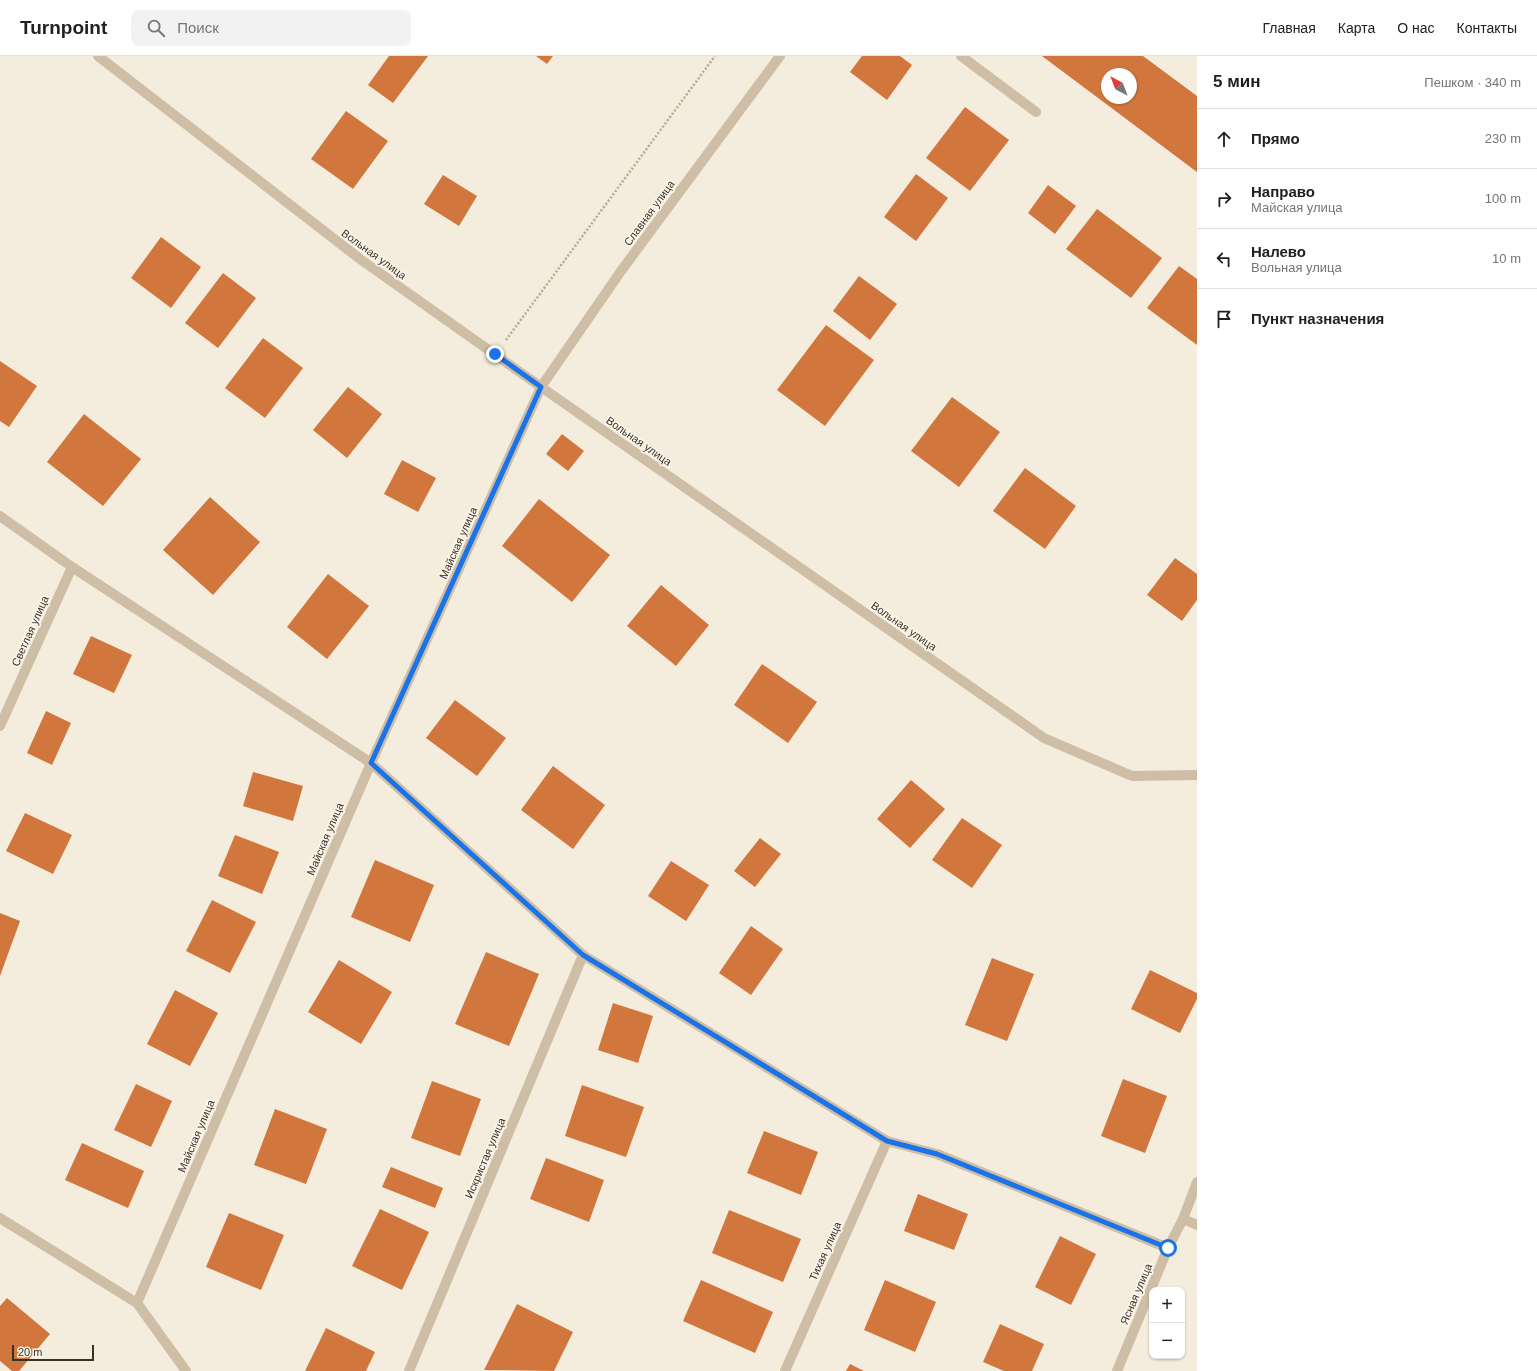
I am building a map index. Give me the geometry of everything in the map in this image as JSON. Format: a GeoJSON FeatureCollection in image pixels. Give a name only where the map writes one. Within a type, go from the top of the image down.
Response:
{"type":"FeatureCollection","features":[{"type":"Feature","properties":{"kind":"street","name":"Вольная улица"},"geometry":{"type":"LineString","coordinates":[[98,56],[360,259],[1044,738],[1132,776],[1197,775]]}},
{"type":"Feature","properties":{"kind":"street","name":"Славная улица"},"geometry":{"type":"LineString","coordinates":[[541,387],[621,271],[780,56]]}},
{"type":"Feature","properties":{"kind":"street"},"geometry":{"type":"LineString","coordinates":[[961,56],[1036,112]]}},
{"type":"Feature","properties":{"kind":"street","name":"Майская улица"},"geometry":{"type":"LineString","coordinates":[[137,1303],[371,763],[541,387]]}},
{"type":"Feature","properties":{"kind":"street"},"geometry":{"type":"LineString","coordinates":[[0,516],[72,567],[371,763],[583,955],[887,1141],[937,1154],[1168,1248]]}},
{"type":"Feature","properties":{"kind":"street","name":"Светлая улица"},"geometry":{"type":"LineString","coordinates":[[0,726],[72,567]]}},
{"type":"Feature","properties":{"kind":"street","name":"Искристая улица"},"geometry":{"type":"LineString","coordinates":[[409,1371],[583,955]]}},
{"type":"Feature","properties":{"kind":"street","name":"Тихая улица"},"geometry":{"type":"LineString","coordinates":[[784,1371],[887,1141]]}},
{"type":"Feature","properties":{"kind":"street","name":"Ясная улица"},"geometry":{"type":"LineString","coordinates":[[1117,1371],[1168,1248],[1184,1219],[1197,1182]]}},
{"type":"Feature","properties":{"kind":"street"},"geometry":{"type":"LineString","coordinates":[[0,1218],[137,1303],[186,1371]]}},
{"type":"Feature","properties":{"kind":"street"},"geometry":{"type":"LineString","coordinates":[[1184,1219],[1197,1225]]}},
{"type":"Feature","properties":{"kind":"path"},"geometry":{"type":"LineString","coordinates":[[495,354],[716,56]]}},
{"type":"Feature","properties":{"kind":"building"},"geometry":{"type":"Polygon","coordinates":[[[389,56],[428,56],[393,103],[368,85],[389,56]]]}},
{"type":"Feature","properties":{"kind":"building"},"geometry":{"type":"Polygon","coordinates":[[[536,56],[553,56],[547,64],[536,56]]]}},
{"type":"Feature","properties":{"kind":"building"},"geometry":{"type":"Polygon","coordinates":[[[862,56],[900,56],[912,65],[887,100],[850,72],[862,56]]]}},
{"type":"Feature","properties":{"kind":"building"},"geometry":{"type":"Polygon","coordinates":[[[1042,56],[1143,56],[1197,96],[1197,172],[1106,104],[1137,104],[1137,68],[1101,68],[1101,100],[1042,56]]]}},
{"type":"Feature","properties":{"kind":"building"},"geometry":{"type":"Polygon","coordinates":[[[965,107],[1009,140],[970,191],[926,158],[965,107]]]}},
{"type":"Feature","properties":{"kind":"building"},"geometry":{"type":"Polygon","coordinates":[[[346,111],[388,141],[353,189],[311,159],[346,111]]]}},
{"type":"Feature","properties":{"kind":"building"},"geometry":{"type":"Polygon","coordinates":[[[916,174],[948,198],[916,241],[884,217],[916,174]]]}},
{"type":"Feature","properties":{"kind":"building"},"geometry":{"type":"Polygon","coordinates":[[[443,175],[477,196],[459,226],[424,204],[443,175]]]}},
{"type":"Feature","properties":{"kind":"building"},"geometry":{"type":"Polygon","coordinates":[[[1048,185],[1076,206],[1055,234],[1028,213],[1048,185]]]}},
{"type":"Feature","properties":{"kind":"building"},"geometry":{"type":"Polygon","coordinates":[[[1097,209],[1162,258],[1131,298],[1066,249],[1097,209]]]}},
{"type":"Feature","properties":{"kind":"building"},"geometry":{"type":"Polygon","coordinates":[[[161,237],[201,267],[171,308],[131,278],[161,237]]]}},
{"type":"Feature","properties":{"kind":"building"},"geometry":{"type":"Polygon","coordinates":[[[1179,266],[1197,279],[1197,345],[1147,308],[1179,266]]]}},
{"type":"Feature","properties":{"kind":"building"},"geometry":{"type":"Polygon","coordinates":[[[223,273],[256,298],[218,348],[185,323],[223,273]]]}},
{"type":"Feature","properties":{"kind":"building"},"geometry":{"type":"Polygon","coordinates":[[[859,276],[897,304],[870,340],[833,311],[859,276]]]}},
{"type":"Feature","properties":{"kind":"building"},"geometry":{"type":"Polygon","coordinates":[[[826,325],[874,360],[825,426],[777,390],[826,325]]]}},
{"type":"Feature","properties":{"kind":"building"},"geometry":{"type":"Polygon","coordinates":[[[263,338],[303,368],[265,418],[225,388],[263,338]]]}},
{"type":"Feature","properties":{"kind":"building"},"geometry":{"type":"Polygon","coordinates":[[[0,361],[37,386],[9,427],[0,421],[0,361]]]}},
{"type":"Feature","properties":{"kind":"building"},"geometry":{"type":"Polygon","coordinates":[[[348,387],[382,414],[347,458],[313,430],[348,387]]]}},
{"type":"Feature","properties":{"kind":"building"},"geometry":{"type":"Polygon","coordinates":[[[952,397],[1000,432],[959,487],[911,451],[952,397]]]}},
{"type":"Feature","properties":{"kind":"building"},"geometry":{"type":"Polygon","coordinates":[[[84,414],[141,459],[103,506],[47,462],[84,414]]]}},
{"type":"Feature","properties":{"kind":"building"},"geometry":{"type":"Polygon","coordinates":[[[562,434],[584,451],[568,471],[546,454],[562,434]]]}},
{"type":"Feature","properties":{"kind":"building"},"geometry":{"type":"Polygon","coordinates":[[[402,460],[436,478],[418,512],[384,494],[402,460]]]}},
{"type":"Feature","properties":{"kind":"building"},"geometry":{"type":"Polygon","coordinates":[[[1025,468],[1076,506],[1045,549],[993,511],[1025,468]]]}},
{"type":"Feature","properties":{"kind":"building"},"geometry":{"type":"Polygon","coordinates":[[[210,497],[260,542],[213,595],[163,550],[210,497]]]}},
{"type":"Feature","properties":{"kind":"building"},"geometry":{"type":"Polygon","coordinates":[[[539,499],[610,555],[572,602],[502,546],[539,499]]]}},
{"type":"Feature","properties":{"kind":"building"},"geometry":{"type":"Polygon","coordinates":[[[1175,558],[1197,574],[1197,600],[1182,621],[1147,595],[1175,558]]]}},
{"type":"Feature","properties":{"kind":"building"},"geometry":{"type":"Polygon","coordinates":[[[328,574],[369,606],[327,659],[287,627],[328,574]]]}},
{"type":"Feature","properties":{"kind":"building"},"geometry":{"type":"Polygon","coordinates":[[[661,585],[709,625],[676,666],[627,626],[661,585]]]}},
{"type":"Feature","properties":{"kind":"building"},"geometry":{"type":"Polygon","coordinates":[[[91,636],[132,655],[114,693],[73,674],[91,636]]]}},
{"type":"Feature","properties":{"kind":"building"},"geometry":{"type":"Polygon","coordinates":[[[762,664],[817,702],[788,743],[734,705],[762,664]]]}},
{"type":"Feature","properties":{"kind":"building"},"geometry":{"type":"Polygon","coordinates":[[[455,700],[506,738],[477,776],[426,738],[455,700]]]}},
{"type":"Feature","properties":{"kind":"building"},"geometry":{"type":"Polygon","coordinates":[[[46,711],[71,723],[52,765],[27,753],[46,711]]]}},
{"type":"Feature","properties":{"kind":"building"},"geometry":{"type":"Polygon","coordinates":[[[553,766],[605,805],[573,849],[521,810],[553,766]]]}},
{"type":"Feature","properties":{"kind":"building"},"geometry":{"type":"Polygon","coordinates":[[[253,772],[303,786],[293,821],[243,806],[253,772]]]}},
{"type":"Feature","properties":{"kind":"building"},"geometry":{"type":"Polygon","coordinates":[[[911,780],[945,809],[910,848],[877,819],[911,780]]]}},
{"type":"Feature","properties":{"kind":"building"},"geometry":{"type":"Polygon","coordinates":[[[25,813],[72,835],[53,874],[6,851],[25,813]]]}},
{"type":"Feature","properties":{"kind":"building"},"geometry":{"type":"Polygon","coordinates":[[[962,818],[1002,845],[972,888],[932,860],[962,818]]]}},
{"type":"Feature","properties":{"kind":"building"},"geometry":{"type":"Polygon","coordinates":[[[235,835],[279,852],[262,894],[218,876],[235,835]]]}},
{"type":"Feature","properties":{"kind":"building"},"geometry":{"type":"Polygon","coordinates":[[[760,838],[781,854],[755,887],[734,871],[760,838]]]}},
{"type":"Feature","properties":{"kind":"building"},"geometry":{"type":"Polygon","coordinates":[[[375,860],[434,885],[410,942],[351,917],[375,860]]]}},
{"type":"Feature","properties":{"kind":"building"},"geometry":{"type":"Polygon","coordinates":[[[671,861],[709,885],[686,921],[648,896],[671,861]]]}},
{"type":"Feature","properties":{"kind":"building"},"geometry":{"type":"Polygon","coordinates":[[[212,900],[256,922],[230,973],[186,951],[212,900]]]}},
{"type":"Feature","properties":{"kind":"building"},"geometry":{"type":"Polygon","coordinates":[[[0,913],[20,921],[0,976],[0,913]]]}},
{"type":"Feature","properties":{"kind":"building"},"geometry":{"type":"Polygon","coordinates":[[[751,926],[783,949],[751,995],[719,973],[751,926]]]}},
{"type":"Feature","properties":{"kind":"building"},"geometry":{"type":"Polygon","coordinates":[[[486,952],[539,974],[509,1046],[455,1024],[486,952]]]}},
{"type":"Feature","properties":{"kind":"building"},"geometry":{"type":"Polygon","coordinates":[[[992,958],[1034,974],[1007,1041],[965,1025],[992,958]]]}},
{"type":"Feature","properties":{"kind":"building"},"geometry":{"type":"Polygon","coordinates":[[[339,960],[392,992],[361,1044],[308,1012],[339,960]]]}},
{"type":"Feature","properties":{"kind":"building"},"geometry":{"type":"Polygon","coordinates":[[[1150,970],[1197,993],[1197,999],[1180,1033],[1131,1009],[1150,970]]]}},
{"type":"Feature","properties":{"kind":"building"},"geometry":{"type":"Polygon","coordinates":[[[175,990],[218,1013],[190,1066],[147,1044],[175,990]]]}},
{"type":"Feature","properties":{"kind":"building"},"geometry":{"type":"Polygon","coordinates":[[[613,1003],[653,1016],[638,1063],[598,1050],[613,1003]]]}},
{"type":"Feature","properties":{"kind":"building"},"geometry":{"type":"Polygon","coordinates":[[[1123,1079],[1167,1096],[1145,1153],[1101,1136],[1123,1079]]]}},
{"type":"Feature","properties":{"kind":"building"},"geometry":{"type":"Polygon","coordinates":[[[432,1081],[481,1099],[460,1156],[411,1138],[432,1081]]]}},
{"type":"Feature","properties":{"kind":"building"},"geometry":{"type":"Polygon","coordinates":[[[136,1084],[172,1101],[151,1147],[114,1130],[136,1084]]]}},
{"type":"Feature","properties":{"kind":"building"},"geometry":{"type":"Polygon","coordinates":[[[582,1085],[644,1107],[626,1157],[565,1136],[582,1085]]]}},
{"type":"Feature","properties":{"kind":"building"},"geometry":{"type":"Polygon","coordinates":[[[275,1109],[327,1129],[306,1184],[254,1165],[275,1109]]]}},
{"type":"Feature","properties":{"kind":"building"},"geometry":{"type":"Polygon","coordinates":[[[764,1131],[818,1152],[801,1195],[747,1173],[764,1131]]]}},
{"type":"Feature","properties":{"kind":"building"},"geometry":{"type":"Polygon","coordinates":[[[82,1143],[144,1171],[128,1208],[65,1180],[82,1143]]]}},
{"type":"Feature","properties":{"kind":"building"},"geometry":{"type":"Polygon","coordinates":[[[546,1158],[604,1180],[589,1222],[530,1199],[546,1158]]]}},
{"type":"Feature","properties":{"kind":"building"},"geometry":{"type":"Polygon","coordinates":[[[391,1167],[443,1188],[435,1208],[382,1187],[391,1167]]]}},
{"type":"Feature","properties":{"kind":"building"},"geometry":{"type":"Polygon","coordinates":[[[918,1194],[968,1214],[954,1250],[904,1231],[918,1194]]]}},
{"type":"Feature","properties":{"kind":"building"},"geometry":{"type":"Polygon","coordinates":[[[380,1209],[429,1232],[402,1290],[352,1266],[380,1209]]]}},
{"type":"Feature","properties":{"kind":"building"},"geometry":{"type":"Polygon","coordinates":[[[729,1210],[801,1239],[783,1282],[712,1253],[729,1210]]]}},
{"type":"Feature","properties":{"kind":"building"},"geometry":{"type":"Polygon","coordinates":[[[229,1213],[284,1235],[261,1290],[206,1267],[229,1213]]]}},
{"type":"Feature","properties":{"kind":"building"},"geometry":{"type":"Polygon","coordinates":[[[1060,1236],[1096,1254],[1071,1305],[1035,1287],[1060,1236]]]}},
{"type":"Feature","properties":{"kind":"building"},"geometry":{"type":"Polygon","coordinates":[[[701,1280],[773,1312],[755,1353],[683,1321],[701,1280]]]}},
{"type":"Feature","properties":{"kind":"building"},"geometry":{"type":"Polygon","coordinates":[[[885,1280],[936,1302],[915,1352],[864,1330],[885,1280]]]}},
{"type":"Feature","properties":{"kind":"building"},"geometry":{"type":"Polygon","coordinates":[[[7,1298],[50,1334],[19,1371],[12,1371],[0,1361],[0,1306],[7,1298]]]}},
{"type":"Feature","properties":{"kind":"building"},"geometry":{"type":"Polygon","coordinates":[[[517,1304],[573,1332],[554,1371],[484,1370],[517,1304]]]}},
{"type":"Feature","properties":{"kind":"building"},"geometry":{"type":"Polygon","coordinates":[[[1000,1324],[1044,1344],[1032,1371],[1004,1371],[983,1362],[1000,1324]]]}},
{"type":"Feature","properties":{"kind":"building"},"geometry":{"type":"Polygon","coordinates":[[[326,1328],[375,1352],[366,1371],[305,1371],[326,1328]]]}},
{"type":"Feature","properties":{"kind":"building"},"geometry":{"type":"Polygon","coordinates":[[[850,1364],[864,1371],[846,1371],[850,1364]]]}},
{"type":"Feature","properties":{"kind":"route"},"geometry":{"type":"LineString","coordinates":[[495,354],[541,387],[371,763],[583,955],[887,1141],[937,1154],[1168,1248]]}}]}
